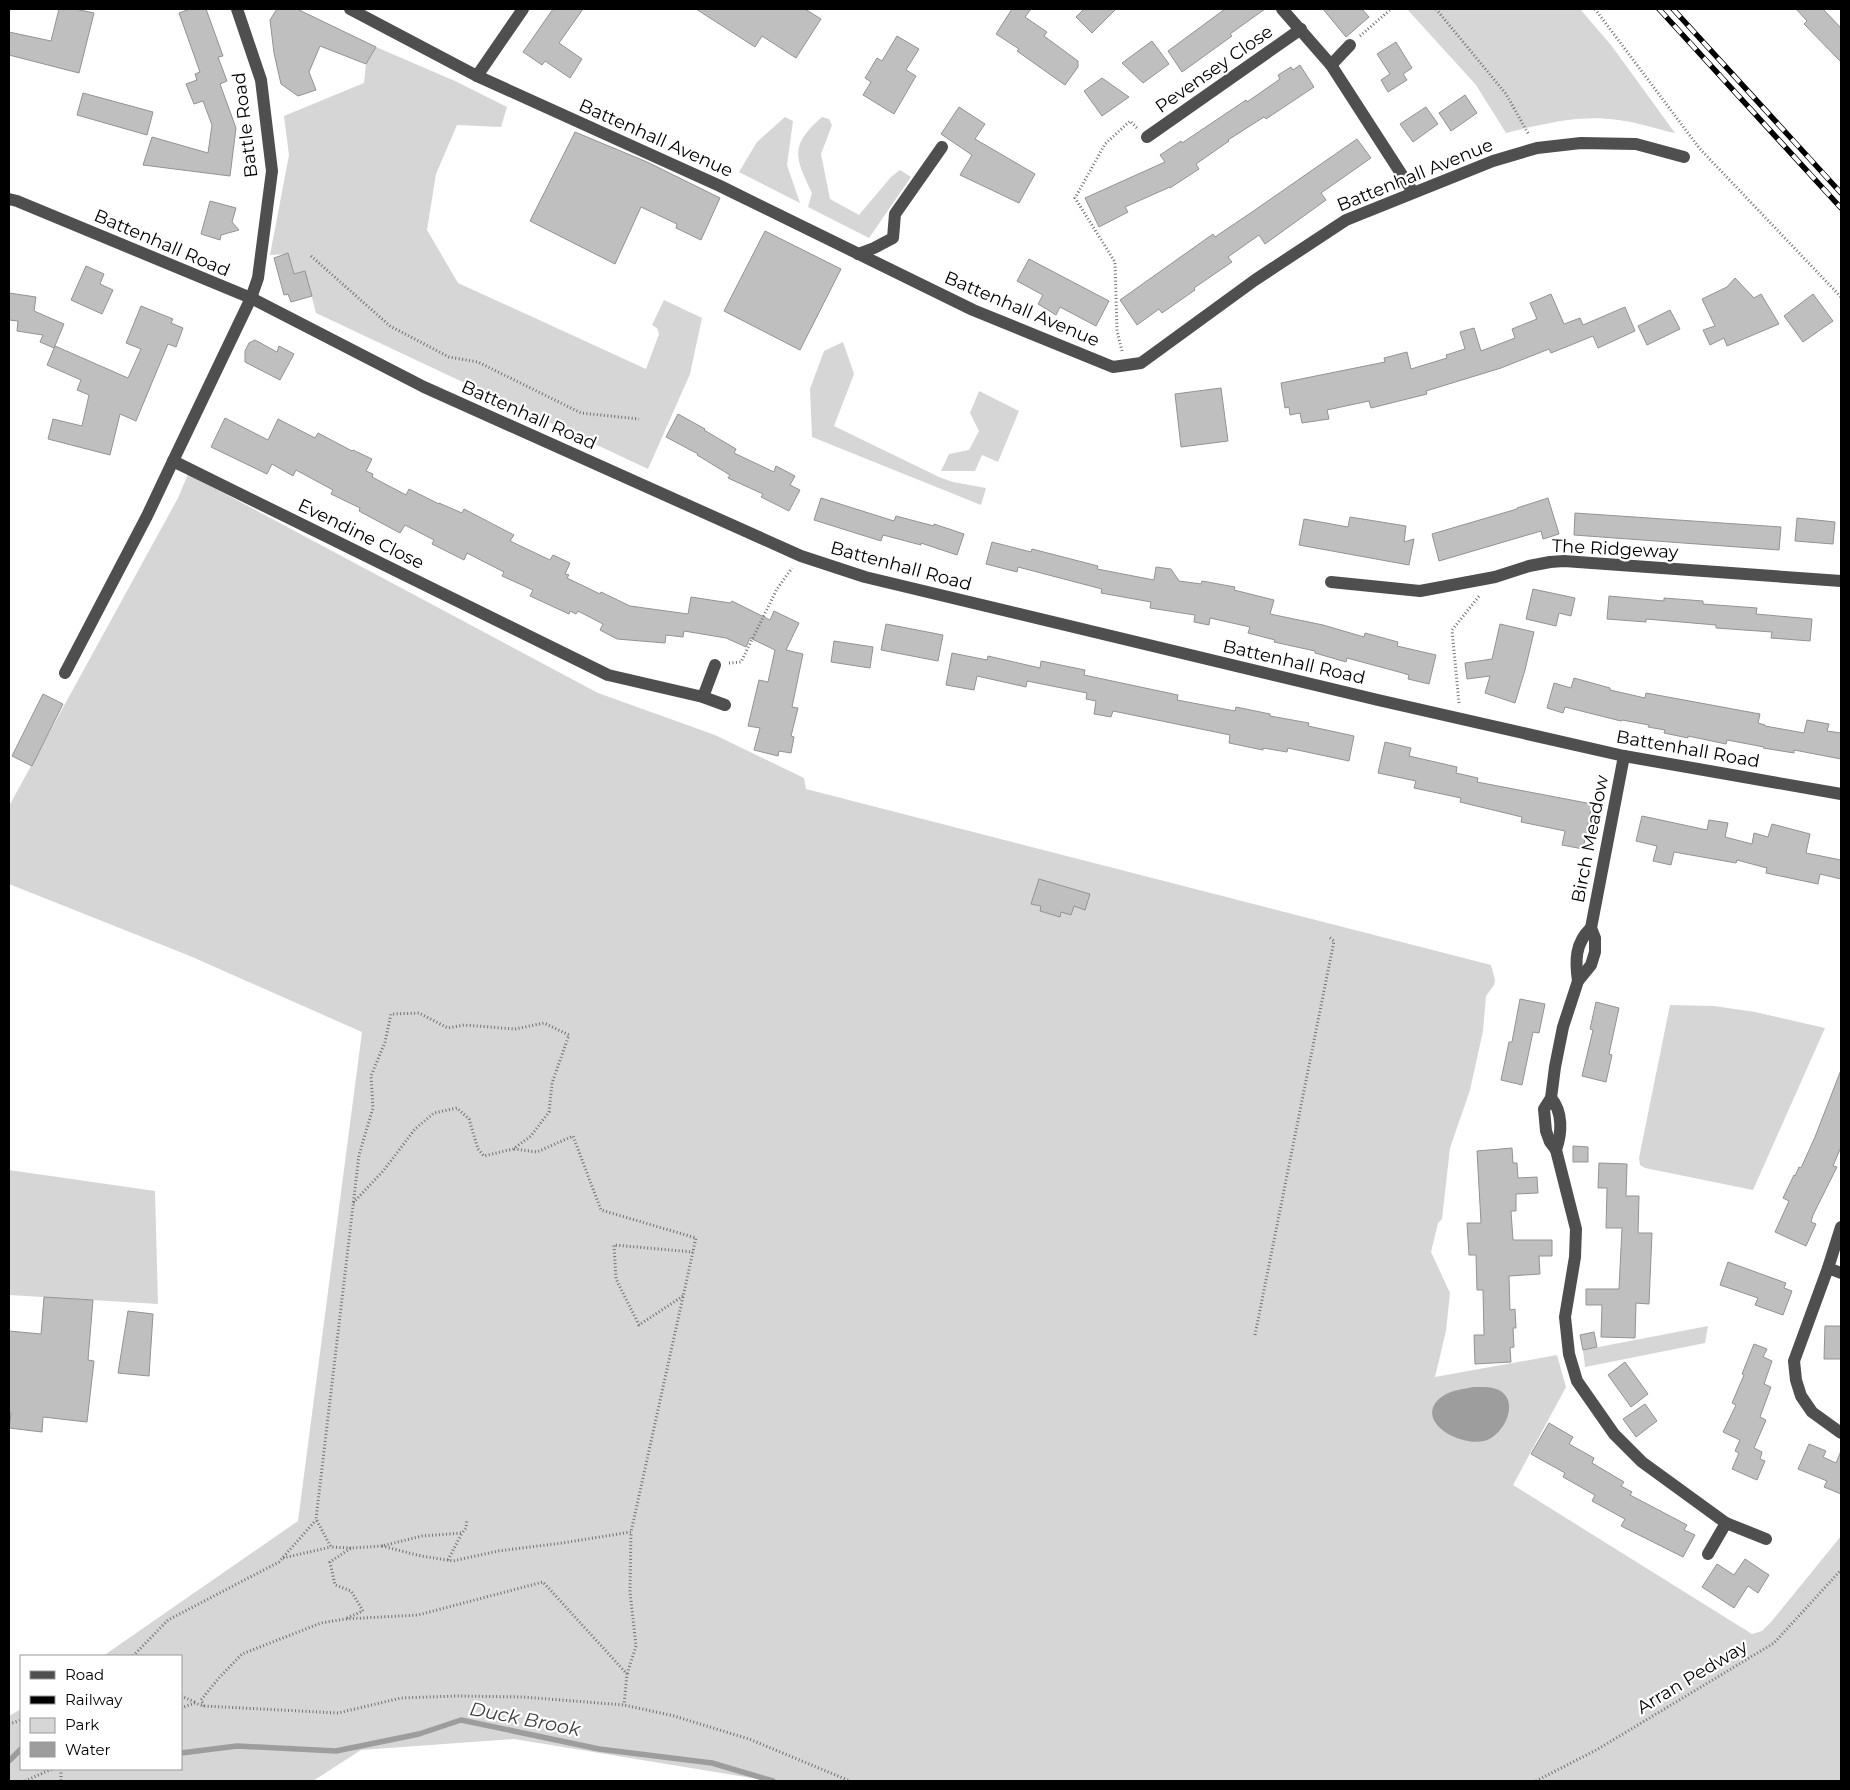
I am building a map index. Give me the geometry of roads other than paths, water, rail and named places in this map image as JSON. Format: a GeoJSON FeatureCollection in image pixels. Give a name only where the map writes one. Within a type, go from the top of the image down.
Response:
{"type":"FeatureCollection","features":[{"type":"Feature","properties":{"kind":"street","name":"Battle Road"},"geometry":{"type":"LineString","coordinates":[[237,9],[261,80],[272,171],[258,278],[251,298]]}},
{"type":"Feature","properties":{"kind":"street","name":"Battenhall Avenue"},"geometry":{"type":"LineString","coordinates":[[350,9],[477,76],[720,186],[973,310],[1113,367],[1141,363],[1255,280],[1346,220],[1493,161],[1537,148],[1581,143],[1636,144],[1684,157]]}},
{"type":"Feature","properties":{"kind":"street"},"geometry":{"type":"LineString","coordinates":[[477,76],[523,9]]}},
{"type":"Feature","properties":{"kind":"street"},"geometry":{"type":"LineString","coordinates":[[1282,9],[1301,28],[1331,65],[1413,192]]}},
{"type":"Feature","properties":{"kind":"street","name":"Pevensey Close"},"geometry":{"type":"LineString","coordinates":[[1147,137],[1301,28]]}},
{"type":"Feature","properties":{"kind":"street"},"geometry":{"type":"LineString","coordinates":[[1331,65],[1350,45]]}},
{"type":"Feature","properties":{"kind":"street"},"geometry":{"type":"LineString","coordinates":[[858,254],[893,238],[895,214],[942,147]]}},
{"type":"Feature","properties":{"kind":"street","name":"Battenhall Road"},"geometry":{"type":"LineString","coordinates":[[9,199],[251,298],[424,387],[801,556],[865,577],[1624,756],[1841,794]]}},
{"type":"Feature","properties":{"kind":"street"},"geometry":{"type":"LineString","coordinates":[[65,673],[173,461],[251,298]]}},
{"type":"Feature","properties":{"kind":"street","name":"Evendine Close"},"geometry":{"type":"LineString","coordinates":[[173,461],[608,675],[725,705]]}},
{"type":"Feature","properties":{"kind":"street","name":"The Ridgeway"},"geometry":{"type":"LineString","coordinates":[[1331,582],[1420,591],[1495,577],[1529,566],[1564,561],[1841,581]]}},
{"type":"Feature","properties":{"kind":"street"},"geometry":{"type":"LineString","coordinates":[[703,698],[715,665]]}},
{"type":"Feature","properties":{"kind":"street","name":"Birch Meadow"},"geometry":{"type":"LineString","coordinates":[[1624,756],[1591,928],[1595,938],[1594,952],[1591,965],[1578,981],[1563,1027],[1551,1098],[1558,1106],[1560,1141],[1556,1150],[1576,1229],[1575,1257],[1565,1316],[1569,1354],[1577,1381],[1614,1434],[1642,1462],[1726,1523],[1766,1539]]}},
{"type":"Feature","properties":{"kind":"street"},"geometry":{"type":"LineString","coordinates":[[1841,1227],[1794,1361],[1796,1380],[1801,1396],[1812,1412],[1841,1433]]}},
{"type":"Feature","properties":{"kind":"street"},"geometry":{"type":"LineString","coordinates":[[1828,1268],[1841,1273]]}},
{"type":"Feature","properties":{"kind":"street"},"geometry":{"type":"LineString","coordinates":[[1708,1554],[1726,1523]]}},
{"type":"Feature","properties":{"kind":"water"},"geometry":{"type":"Polygon","coordinates":[[[1473,1387],[1489,1387],[1499,1390],[1509,1402],[1507,1418],[1503,1426],[1491,1438],[1484,1441],[1473,1442],[1449,1435],[1434,1420],[1432,1411],[1436,1403],[1446,1394],[1473,1387]]]}},
{"type":"Feature","properties":{"kind":"waterway","name":"Duck Brook"},"geometry":{"type":"LineString","coordinates":[[182,1753],[237,1746],[336,1751],[419,1734],[461,1720],[599,1749],[712,1763],[773,1781]]}},
{"type":"Feature","properties":{"kind":"waterway","name":"Duck Brook"},"geometry":{"type":"LineString","coordinates":[[9,1761],[20,1750]]}},
{"type":"Feature","properties":{"kind":"railway"},"geometry":{"type":"LineString","coordinates":[[1659,9],[1841,208]]}},
{"type":"Feature","properties":{"kind":"railway"},"geometry":{"type":"LineString","coordinates":[[1673,9],[1841,193]]}}]}
